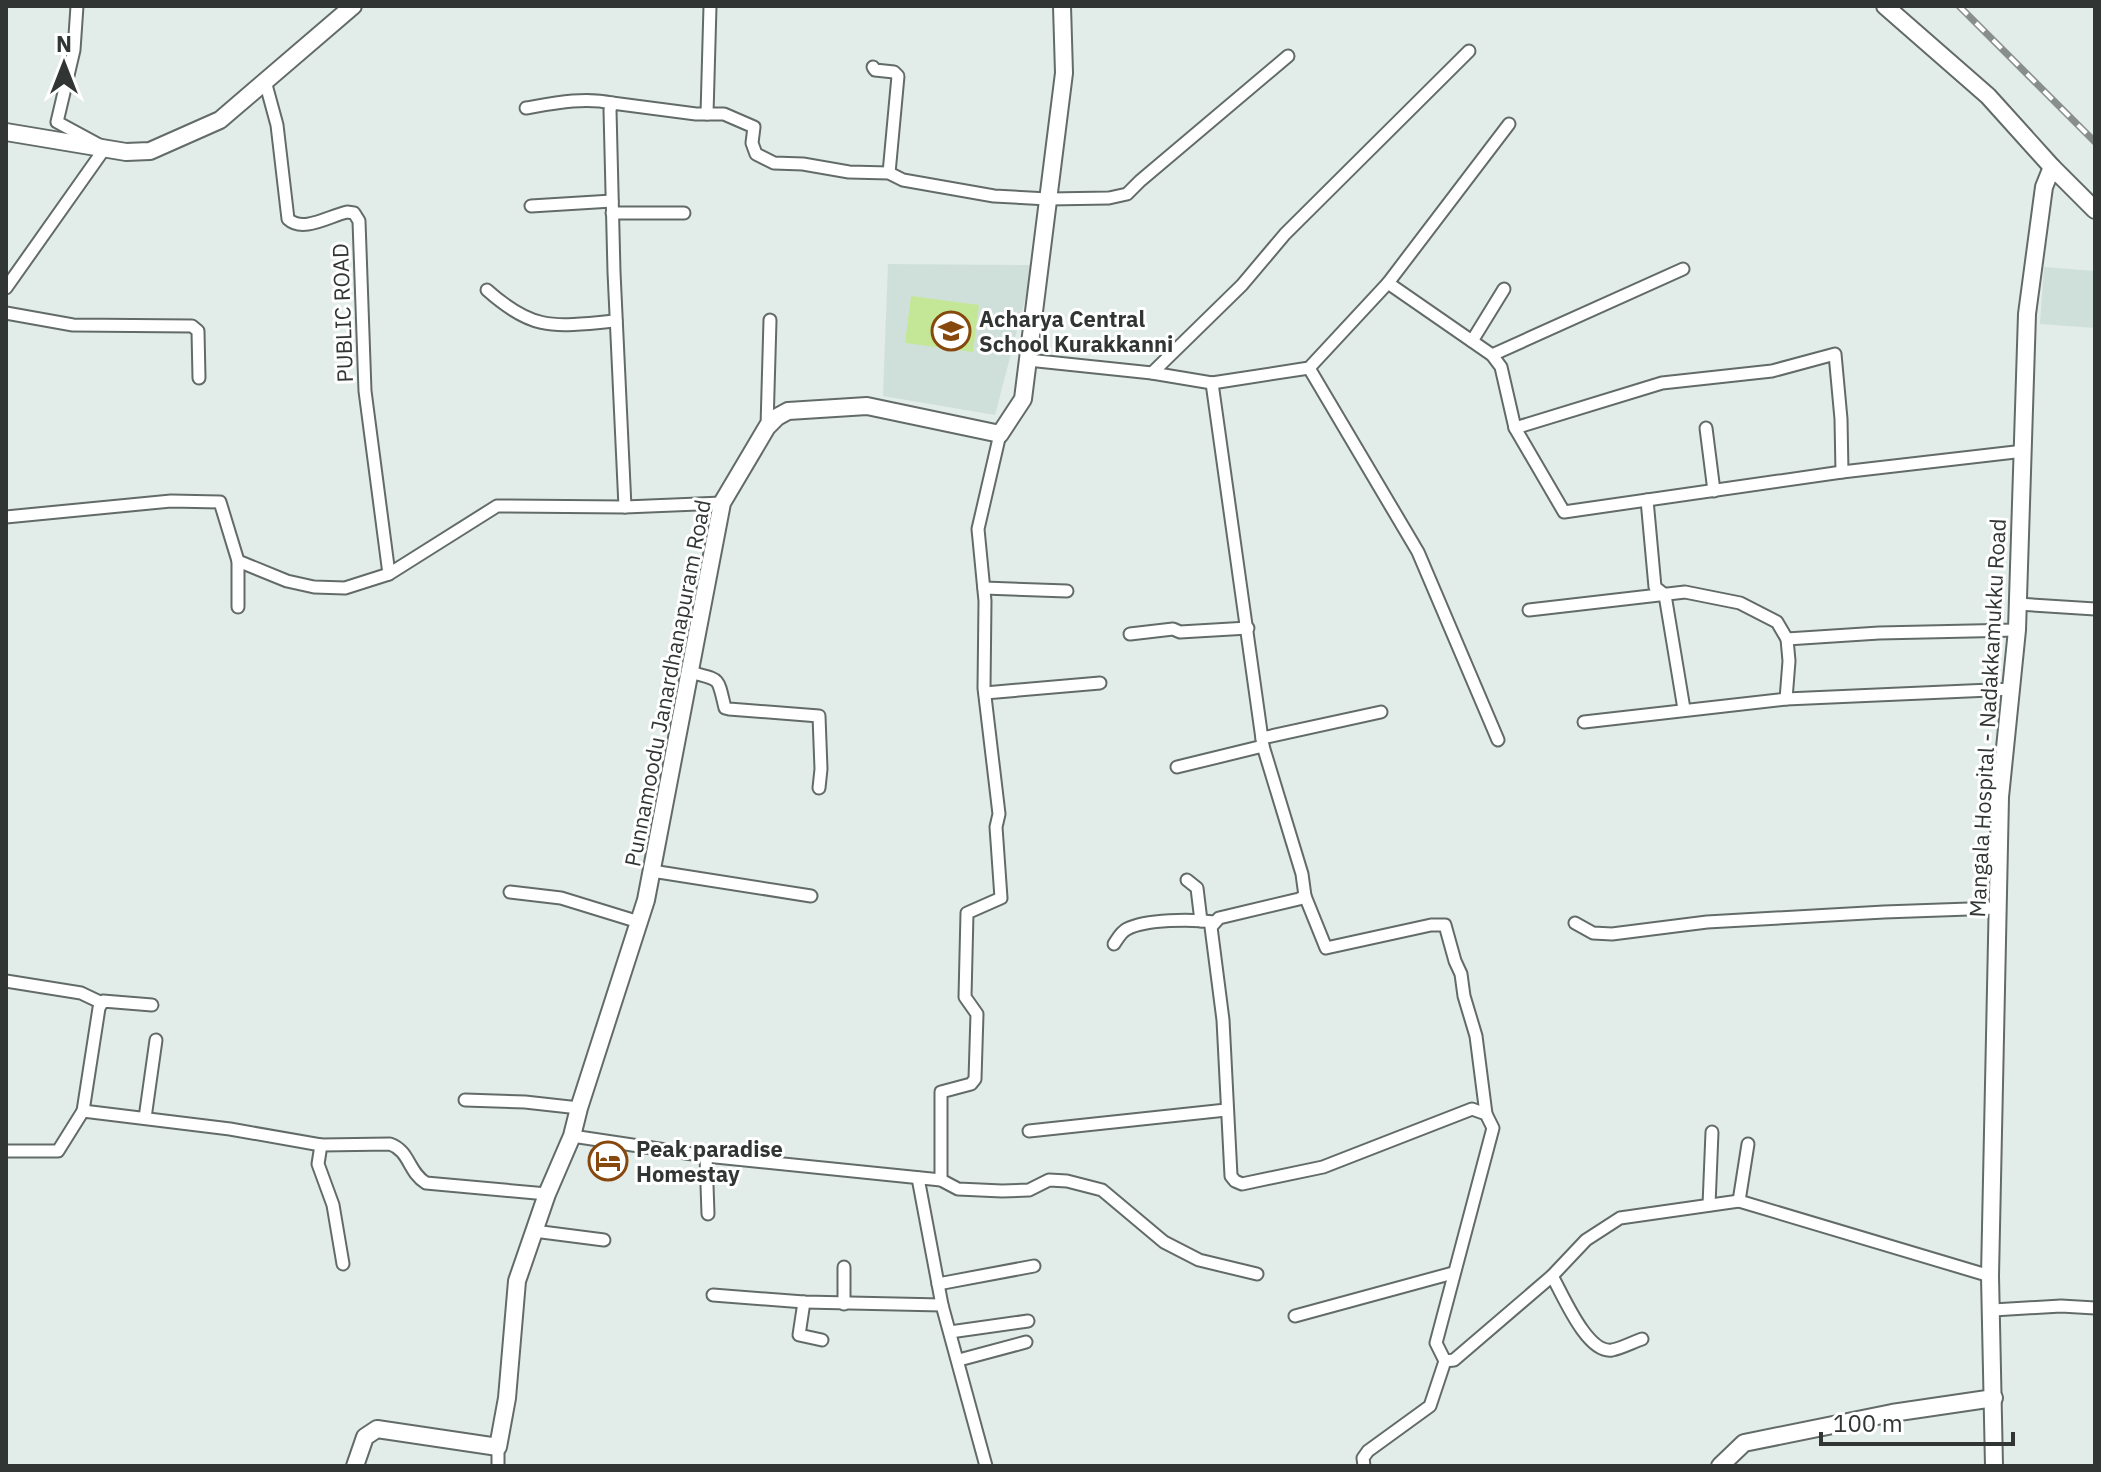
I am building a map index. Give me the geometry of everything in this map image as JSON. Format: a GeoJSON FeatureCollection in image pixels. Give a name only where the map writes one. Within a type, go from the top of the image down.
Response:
{"type":"FeatureCollection","features":[{"type":"Feature","properties":{"kind":"main road"},"geometry":{"type":"LineString","coordinates":[[6,132],[142,152],[180,140],[220,120],[353,6]]}},
{"type":"Feature","properties":{"kind":"main road"},"geometry":{"type":"LineString","coordinates":[[767,427],[788,411],[867,406],[1000,434],[1023,399],[1064,73],[1062,6]]}},
{"type":"Feature","properties":{"kind":"main road"},"geometry":{"type":"LineString","coordinates":[[1885,6],[1988,96],[2095,210]]}},
{"type":"Feature","properties":{"kind":"main road","name":"Mangala Hospital - Nadakkamukku Road"},"geometry":{"type":"LineString","coordinates":[[1994,1466],[1990,1276],[2000,797],[2017,630],[2027,314],[2044,187],[2052,167]]}},
{"type":"Feature","properties":{"kind":"main road","name":"Punnamoodu Janardhanapuram Road"},"geometry":{"type":"LineString","coordinates":[[498,1447],[507,1398],[517,1281],[547,1194],[572,1136],[639,922],[652,871],[722,503],[767,427]]}},
{"type":"Feature","properties":{"kind":"main road"},"geometry":{"type":"LineString","coordinates":[[1720,1466],[1744,1443],[1892,1413],[1994,1398]]}},
{"type":"Feature","properties":{"kind":"main road"},"geometry":{"type":"LineString","coordinates":[[355,1466],[365,1437],[377,1429],[498,1447]]}},
{"type":"Feature","properties":{"kind":"street"},"geometry":{"type":"LineString","coordinates":[[6,288],[105,148],[57,122],[74,50],[77,6]]}},
{"type":"Feature","properties":{"kind":"street"},"geometry":{"type":"LineString","coordinates":[[707,114],[710,6]]}},
{"type":"Feature","properties":{"kind":"street"},"geometry":{"type":"LineString","coordinates":[[1152,373],[1242,285],[1285,234],[1469,51]]}},
{"type":"Feature","properties":{"kind":"street"},"geometry":{"type":"LineString","coordinates":[[526,108],[598,100],[724,114],[754,127],[752,143],[756,154],[774,163],[803,164],[849,172],[889,173],[903,180],[994,196],[1109,198],[1127,194],[1288,56]]}},
{"type":"Feature","properties":{"kind":"street"},"geometry":{"type":"LineString","coordinates":[[873,67],[875,70],[894,72],[898,76],[889,173]]}},
{"type":"Feature","properties":{"kind":"street","name":"PUBLIC ROAD"},"geometry":{"type":"LineString","coordinates":[[265,81],[277,125],[288,219],[294,224],[304,225],[347,212],[354,213],[359,221],[365,391],[389,574]]}},
{"type":"Feature","properties":{"kind":"street"},"geometry":{"type":"LineString","coordinates":[[612,103],[612,207],[625,507]]}},
{"type":"Feature","properties":{"kind":"street"},"geometry":{"type":"LineString","coordinates":[[1028,360],[1152,373],[1212,383],[1309,368],[1388,283],[1509,124]]}},
{"type":"Feature","properties":{"kind":"street"},"geometry":{"type":"LineString","coordinates":[[531,206],[612,207],[684,213]]}},
{"type":"Feature","properties":{"kind":"street"},"geometry":{"type":"LineString","coordinates":[[1492,355],[1683,269]]}},
{"type":"Feature","properties":{"kind":"street"},"geometry":{"type":"LineString","coordinates":[[1388,283],[1492,355],[1501,367],[1515,428],[1564,512],[1842,472],[2024,451]]}},
{"type":"Feature","properties":{"kind":"street"},"geometry":{"type":"LineString","coordinates":[[1472,341],[1504,289]]}},
{"type":"Feature","properties":{"kind":"street"},"geometry":{"type":"LineString","coordinates":[[487,290],[525,319],[542,324],[616,321]]}},
{"type":"Feature","properties":{"kind":"street"},"geometry":{"type":"LineString","coordinates":[[6,313],[73,325],[192,326],[198,331],[199,378]]}},
{"type":"Feature","properties":{"kind":"street"},"geometry":{"type":"LineString","coordinates":[[767,427],[770,320]]}},
{"type":"Feature","properties":{"kind":"street"},"geometry":{"type":"LineString","coordinates":[[1515,428],[1662,383],[1772,371],[1835,354],[1842,472]]}},
{"type":"Feature","properties":{"kind":"street"},"geometry":{"type":"LineString","coordinates":[[1309,368],[1418,552],[1498,740]]}},
{"type":"Feature","properties":{"kind":"street"},"geometry":{"type":"LineString","coordinates":[[1212,383],[1263,742],[1302,874],[1305,896],[1326,948],[1431,925],[1445,925],[1476,1036],[1486,1114],[1493,1128],[1436,1343],[1445,1361],[1430,1406],[1368,1451],[1363,1458],[1364,1466]]}},
{"type":"Feature","properties":{"kind":"street"},"geometry":{"type":"LineString","coordinates":[[1706,428],[1714,491]]}},
{"type":"Feature","properties":{"kind":"street"},"geometry":{"type":"LineString","coordinates":[[941,1180],[941,1092],[971,1084],[975,1079],[977,1014],[965,997],[967,913],[1001,898],[996,827],[999,814],[985,693],[984,588],[978,529],[1000,434]]}},
{"type":"Feature","properties":{"kind":"street"},"geometry":{"type":"LineString","coordinates":[[1647,500],[1655,587],[1665,595],[1684,709]]}},
{"type":"Feature","properties":{"kind":"street"},"geometry":{"type":"LineString","coordinates":[[6,517],[171,501],[220,502],[238,561],[238,607]]}},
{"type":"Feature","properties":{"kind":"street"},"geometry":{"type":"LineString","coordinates":[[238,561],[287,581],[337,589],[389,574],[497,506],[625,507],[722,503]]}},
{"type":"Feature","properties":{"kind":"street"},"geometry":{"type":"LineString","coordinates":[[984,588],[1067,591]]}},
{"type":"Feature","properties":{"kind":"street"},"geometry":{"type":"LineString","coordinates":[[1529,610],[1685,592],[1740,603],[1777,622],[1787,639],[1786,699]]}},
{"type":"Feature","properties":{"kind":"street"},"geometry":{"type":"LineString","coordinates":[[2017,604],[2095,609]]}},
{"type":"Feature","properties":{"kind":"street"},"geometry":{"type":"LineString","coordinates":[[1130,634],[1173,629],[1180,632],[1248,628]]}},
{"type":"Feature","properties":{"kind":"street"},"geometry":{"type":"LineString","coordinates":[[1787,639],[2017,630]]}},
{"type":"Feature","properties":{"kind":"street"},"geometry":{"type":"LineString","coordinates":[[690,672],[719,681],[725,708],[819,716],[819,788]]}},
{"type":"Feature","properties":{"kind":"street"},"geometry":{"type":"LineString","coordinates":[[985,693],[1100,683]]}},
{"type":"Feature","properties":{"kind":"street"},"geometry":{"type":"LineString","coordinates":[[1584,722],[1786,699],[2013,689]]}},
{"type":"Feature","properties":{"kind":"street"},"geometry":{"type":"LineString","coordinates":[[1177,767],[1381,712]]}},
{"type":"Feature","properties":{"kind":"street"},"geometry":{"type":"LineString","coordinates":[[652,871],[811,896]]}},
{"type":"Feature","properties":{"kind":"street"},"geometry":{"type":"LineString","coordinates":[[1187,880],[1197,888],[1211,927],[1223,1020],[1231,1176],[1235,1181],[1242,1184],[1323,1167],[1472,1109],[1486,1114]]}},
{"type":"Feature","properties":{"kind":"street"},"geometry":{"type":"LineString","coordinates":[[510,892],[561,898],[639,922]]}},
{"type":"Feature","properties":{"kind":"street"},"geometry":{"type":"LineString","coordinates":[[1114,944],[1123,931],[1130,928],[1207,922],[1305,896]]}},
{"type":"Feature","properties":{"kind":"street"},"geometry":{"type":"LineString","coordinates":[[1575,923],[1593,933],[1612,934],[1707,922],[1997,908]]}},
{"type":"Feature","properties":{"kind":"street"},"geometry":{"type":"LineString","coordinates":[[6,981],[72,991],[102,1003],[152,1005]]}},
{"type":"Feature","properties":{"kind":"street"},"geometry":{"type":"LineString","coordinates":[[6,1151],[58,1151],[83,1111],[102,1003]]}},
{"type":"Feature","properties":{"kind":"street"},"geometry":{"type":"LineString","coordinates":[[145,1118],[156,1040]]}},
{"type":"Feature","properties":{"kind":"street"},"geometry":{"type":"LineString","coordinates":[[465,1100],[579,1108]]}},
{"type":"Feature","properties":{"kind":"street"},"geometry":{"type":"LineString","coordinates":[[1029,1131],[1226,1110]]}},
{"type":"Feature","properties":{"kind":"street"},"geometry":{"type":"LineString","coordinates":[[83,1111],[230,1129],[321,1145],[390,1144],[404,1153],[416,1176],[426,1183],[547,1194]]}},
{"type":"Feature","properties":{"kind":"street"},"geometry":{"type":"LineString","coordinates":[[1709,1205],[1712,1132]]}},
{"type":"Feature","properties":{"kind":"street"},"geometry":{"type":"LineString","coordinates":[[572,1136],[706,1156],[941,1180],[958,1189],[1029,1190],[1049,1180],[1067,1181],[1102,1190],[1164,1242],[1199,1260],[1257,1274]]}},
{"type":"Feature","properties":{"kind":"street"},"geometry":{"type":"LineString","coordinates":[[1739,1201],[1748,1144]]}},
{"type":"Feature","properties":{"kind":"street"},"geometry":{"type":"LineString","coordinates":[[321,1145],[318,1164],[333,1205],[343,1264]]}},
{"type":"Feature","properties":{"kind":"street"},"geometry":{"type":"LineString","coordinates":[[706,1156],[708,1214]]}},
{"type":"Feature","properties":{"kind":"street"},"geometry":{"type":"LineString","coordinates":[[918,1178],[942,1305],[986,1466]]}},
{"type":"Feature","properties":{"kind":"street"},"geometry":{"type":"LineString","coordinates":[[1445,1361],[1454,1360],[1552,1276],[1586,1240],[1620,1218],[1739,1201],[1990,1276]]}},
{"type":"Feature","properties":{"kind":"street"},"geometry":{"type":"LineString","coordinates":[[534,1231],[604,1240]]}},
{"type":"Feature","properties":{"kind":"street"},"geometry":{"type":"LineString","coordinates":[[938,1284],[1034,1266]]}},
{"type":"Feature","properties":{"kind":"street"},"geometry":{"type":"LineString","coordinates":[[844,1267],[844,1304]]}},
{"type":"Feature","properties":{"kind":"street"},"geometry":{"type":"LineString","coordinates":[[1295,1316],[1453,1273]]}},
{"type":"Feature","properties":{"kind":"street"},"geometry":{"type":"LineString","coordinates":[[1552,1276],[1586,1336],[1598,1348],[1611,1351],[1642,1339]]}},
{"type":"Feature","properties":{"kind":"street"},"geometry":{"type":"LineString","coordinates":[[713,1295],[844,1304],[942,1305]]}},
{"type":"Feature","properties":{"kind":"street"},"geometry":{"type":"LineString","coordinates":[[804,1302],[799,1335],[822,1340]]}},
{"type":"Feature","properties":{"kind":"street"},"geometry":{"type":"LineString","coordinates":[[1993,1310],[2061,1306],[2095,1308]]}},
{"type":"Feature","properties":{"kind":"street"},"geometry":{"type":"LineString","coordinates":[[950,1332],[1028,1321]]}},
{"type":"Feature","properties":{"kind":"street"},"geometry":{"type":"LineString","coordinates":[[959,1360],[1026,1342]]}},
{"type":"Feature","properties":{"kind":"street"},"geometry":{"type":"LineString","coordinates":[[498,1447],[498,1466]]}},
{"type":"Feature","properties":{"kind":"shaded area","name":"Acharya Central School Kurakkanni"},"geometry":{"type":"Polygon","coordinates":[[[888,264],[1034,265],[995,415],[883,396],[888,264]]]}},
{"type":"Feature","properties":{"kind":"shaded area"},"geometry":{"type":"Polygon","coordinates":[[[2044,267],[2095,271],[2095,328],[2040,324],[2044,267]]]}},
{"type":"Feature","properties":{"kind":"green space"},"geometry":{"type":"Polygon","coordinates":[[[911,296],[979,305],[973,352],[905,343],[911,296]]]}},
{"type":"Feature","properties":{"kind":"railway"},"geometry":{"type":"LineString","coordinates":[[1959,6],[2095,142]]}},
{"type":"Feature","properties":{"kind":"place","name":"Acharya Central School Kurakkanni"},"geometry":{"type":"Point","coordinates":[951,331]}},
{"type":"Feature","properties":{"kind":"place","name":"Peak paradise Homestay"},"geometry":{"type":"Point","coordinates":[608,1161]}}]}
